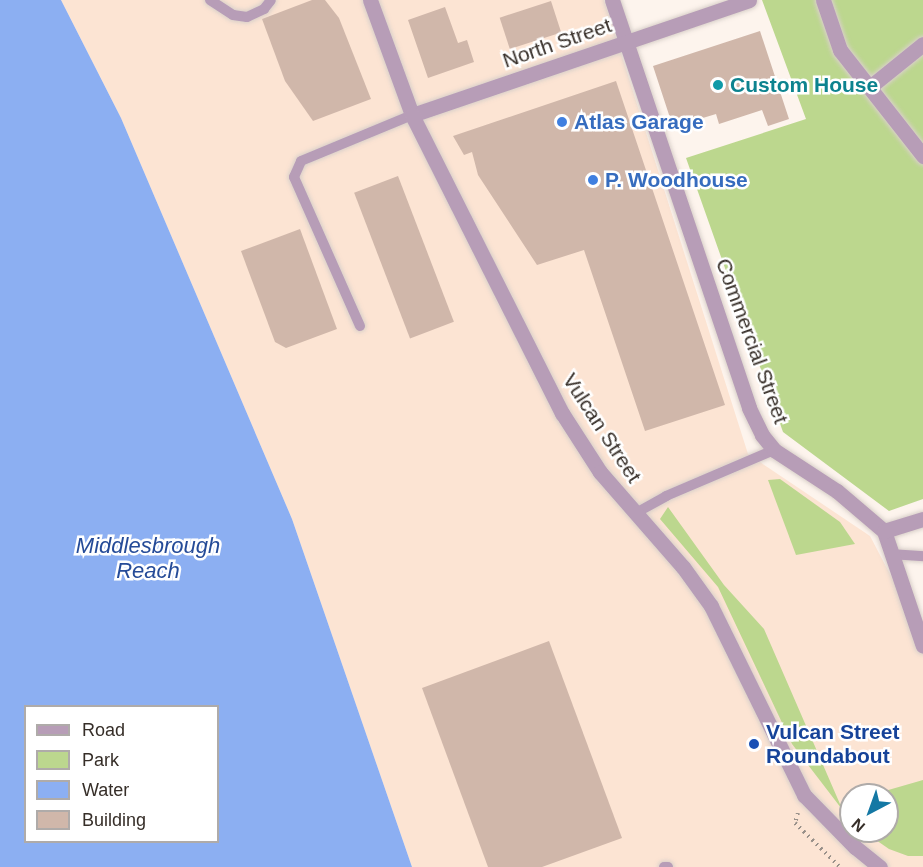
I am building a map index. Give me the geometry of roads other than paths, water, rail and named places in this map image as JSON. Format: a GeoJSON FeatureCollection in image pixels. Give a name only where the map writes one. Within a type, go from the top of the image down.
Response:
{"type":"FeatureCollection","features":[{"type":"Feature","properties":{"kind":"street","name":"Vulcan Street"},"geometry":{"type":"LineString","coordinates":[[370,0],[412,115],[562,413],[600,472],[634,514],[683,567],[711,606],[804,795],[855,847],[880,867]]}},
{"type":"Feature","properties":{"kind":"street","name":"Commercial Street"},"geometry":{"type":"LineString","coordinates":[[612,0],[749,408],[774,450],[837,491],[884,531]]}},
{"type":"Feature","properties":{"kind":"street","name":"North Street"},"geometry":{"type":"LineString","coordinates":[[412,115],[748,0]]}},
{"type":"Feature","properties":{"kind":"street"},"geometry":{"type":"LineString","coordinates":[[823,0],[840,50],[871,86],[923,156]]}},
{"type":"Feature","properties":{"kind":"street"},"geometry":{"type":"LineString","coordinates":[[871,86],[923,44]]}},
{"type":"Feature","properties":{"kind":"street"},"geometry":{"type":"LineString","coordinates":[[923,519],[884,531],[923,646]]}},
{"type":"Feature","properties":{"kind":"lane"},"geometry":{"type":"LineString","coordinates":[[210,0],[232,15],[248,17],[264,9],[271,0]]}},
{"type":"Feature","properties":{"kind":"lane"},"geometry":{"type":"LineString","coordinates":[[360,326],[294,177],[301,161],[412,115]]}},
{"type":"Feature","properties":{"kind":"lane"},"geometry":{"type":"LineString","coordinates":[[634,514],[666,496],[774,450]]}},
{"type":"Feature","properties":{"kind":"lane"},"geometry":{"type":"LineString","coordinates":[[891,554],[923,556]]}},
{"type":"Feature","properties":{"kind":"water","name":"Middlesbrough Reach"},"geometry":{"type":"Polygon","coordinates":[[[0,0],[61,0],[121,118],[292,519],[412,867],[0,867],[0,0]]]}},
{"type":"Feature","properties":{"kind":"place","name":"Custom House"},"geometry":{"type":"Point","coordinates":[718,85]}},
{"type":"Feature","properties":{"kind":"place","name":"Atlas Garage"},"geometry":{"type":"Point","coordinates":[562,122]}},
{"type":"Feature","properties":{"kind":"place","name":"P. Woodhouse"},"geometry":{"type":"Point","coordinates":[593,180]}},
{"type":"Feature","properties":{"kind":"place","name":"Vulcan Street Roundabout"},"geometry":{"type":"Point","coordinates":[754,744]}}]}
